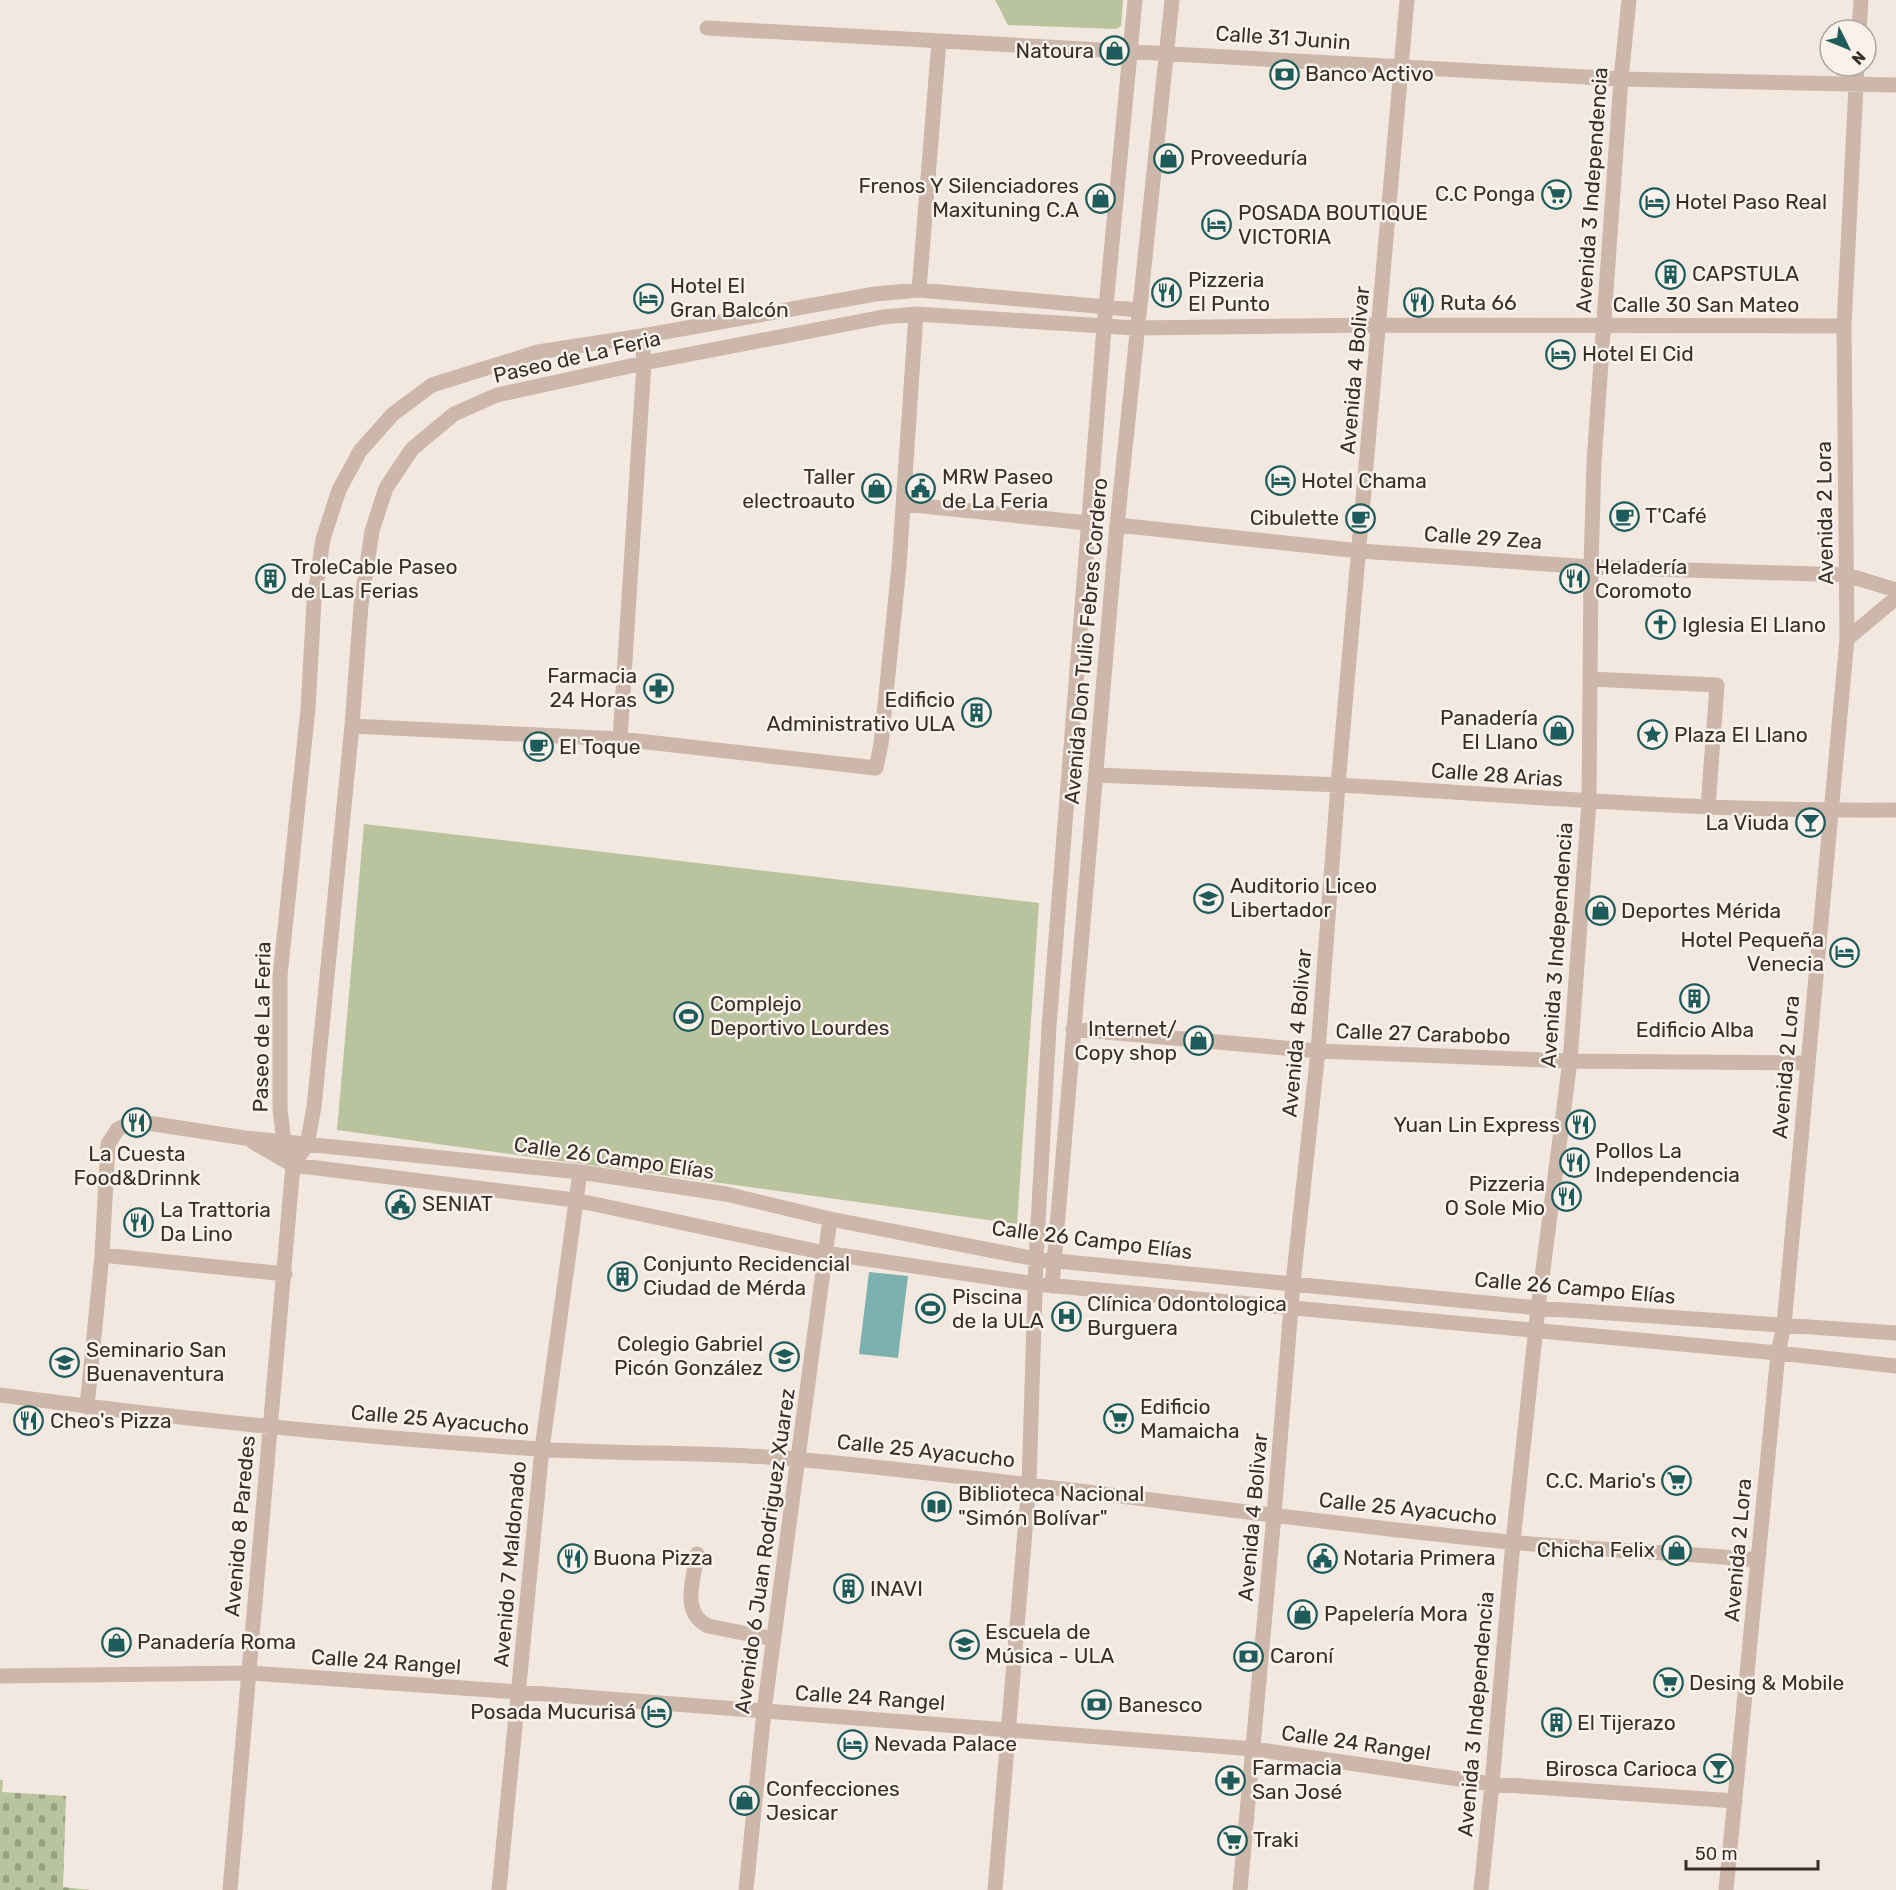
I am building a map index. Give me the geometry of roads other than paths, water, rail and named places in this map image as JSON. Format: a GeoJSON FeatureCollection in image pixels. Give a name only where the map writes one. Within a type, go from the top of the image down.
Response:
{"type":"FeatureCollection","features":[{"type":"Feature","properties":{"kind":"street","name":"Avenida Don Tulio Febres Cordero"},"geometry":{"type":"LineString","coordinates":[[995,1890],[1029,1483],[1036,1259],[1049,1027],[1104,327],[1135,0]]}},
{"type":"Feature","properties":{"kind":"street","name":"Avenida Don Tulio Febres Cordero"},"geometry":{"type":"LineString","coordinates":[[1052,1286],[1117,525],[1172,0]]}},
{"type":"Feature","properties":{"kind":"street","name":"Avenida 4 Bolivar"},"geometry":{"type":"LineString","coordinates":[[1240,1890],[1293,1283],[1318,1051],[1338,785],[1407,0]]}},
{"type":"Feature","properties":{"kind":"street","name":"Avenida 3 Independencia"},"geometry":{"type":"LineString","coordinates":[[1480,1890],[1538,1308],[1570,1061],[1589,802],[1594,462],[1621,79],[1629,0]]}},
{"type":"Feature","properties":{"kind":"street"},"geometry":{"type":"LineString","coordinates":[[1860,18],[1861,0]]}},
{"type":"Feature","properties":{"kind":"street","name":"Calle 31 Junin"},"geometry":{"type":"LineString","coordinates":[[707,28],[1621,79],[1896,85]]}},
{"type":"Feature","properties":{"kind":"street"},"geometry":{"type":"LineString","coordinates":[[919,290],[939,41]]}},
{"type":"Feature","properties":{"kind":"street","name":"Avenida 2 Lora"},"geometry":{"type":"LineString","coordinates":[[1726,1890],[1778,1353],[1784,1325],[1847,639],[1844,326],[1856,78]]}},
{"type":"Feature","properties":{"kind":"street","name":"Paseo de La Feria"},"geometry":{"type":"LineString","coordinates":[[293,1165],[284,1142],[280,1109],[280,976],[308,710],[314,601],[323,539],[339,490],[360,451],[393,414],[432,386],[538,352],[642,336],[875,294],[919,290],[1139,310]]}},
{"type":"Feature","properties":{"kind":"street"},"geometry":{"type":"LineString","coordinates":[[352,726],[620,739],[876,768],[881,744],[903,504],[916,314],[1104,327]]}},
{"type":"Feature","properties":{"kind":"street","name":"Paseo de La Feria"},"geometry":{"type":"LineString","coordinates":[[293,1165],[307,1145],[314,1107],[352,726],[361,605],[372,531],[387,488],[412,449],[454,414],[496,395],[644,363],[883,317],[916,314]]}},
{"type":"Feature","properties":{"kind":"street","name":"Calle 30 San Mateo"},"geometry":{"type":"LineString","coordinates":[[1104,327],[1844,326]]}},
{"type":"Feature","properties":{"kind":"street"},"geometry":{"type":"LineString","coordinates":[[620,739],[644,363],[642,336]]}},
{"type":"Feature","properties":{"kind":"street"},"geometry":{"type":"LineString","coordinates":[[903,504],[1088,523]]}},
{"type":"Feature","properties":{"kind":"street","name":"Calle 29 Zea"},"geometry":{"type":"LineString","coordinates":[[1117,525],[1360,551],[1591,567],[1847,575],[1896,590]]}},
{"type":"Feature","properties":{"kind":"street"},"geometry":{"type":"LineString","coordinates":[[1847,639],[1896,598]]}},
{"type":"Feature","properties":{"kind":"street"},"geometry":{"type":"LineString","coordinates":[[1590,679],[1717,685],[1708,807]]}},
{"type":"Feature","properties":{"kind":"street","name":"Calle 28 Arias"},"geometry":{"type":"LineString","coordinates":[[1096,775],[1338,785],[1589,802],[1831,811],[1896,810]]}},
{"type":"Feature","properties":{"kind":"street","name":"Calle 27 Carabobo"},"geometry":{"type":"LineString","coordinates":[[1073,1029],[1318,1051],[1570,1061],[1807,1064]]}},
{"type":"Feature","properties":{"kind":"street","name":"Calle 26 Campo Elías"},"geometry":{"type":"LineString","coordinates":[[87,1407],[102,1255],[108,1144],[118,1129],[135,1121],[245,1138],[580,1172],[726,1194],[830,1218],[1036,1259],[1538,1308],[1896,1333]]}},
{"type":"Feature","properties":{"kind":"street"},"geometry":{"type":"LineString","coordinates":[[245,1138],[293,1165],[575,1200],[825,1253],[1036,1284],[1896,1366]]}},
{"type":"Feature","properties":{"kind":"street","name":"Avenido 8 Paredes"},"geometry":{"type":"LineString","coordinates":[[230,1890],[293,1165]]}},
{"type":"Feature","properties":{"kind":"street","name":"Avenido 7 Maldonado"},"geometry":{"type":"LineString","coordinates":[[499,1890],[542,1449],[580,1172]]}},
{"type":"Feature","properties":{"kind":"street","name":"Avenido 6 Juan Rodriguez Xuarez"},"geometry":{"type":"LineString","coordinates":[[746,1890],[764,1711],[830,1218]]}},
{"type":"Feature","properties":{"kind":"street"},"geometry":{"type":"LineString","coordinates":[[102,1255],[285,1274]]}},
{"type":"Feature","properties":{"kind":"street","name":"Calle 25 Ayacucho"},"geometry":{"type":"LineString","coordinates":[[0,1395],[269,1427],[542,1449],[799,1459],[1029,1483],[1274,1515],[1513,1542],[1675,1552],[1757,1560]]}},
{"type":"Feature","properties":{"kind":"street"},"geometry":{"type":"LineString","coordinates":[[697,1554],[690,1605],[693,1615],[699,1622],[708,1626],[774,1639]]}},
{"type":"Feature","properties":{"kind":"street","name":"Calle 24 Rangel"},"geometry":{"type":"LineString","coordinates":[[0,1676],[249,1673],[519,1692],[1254,1749],[1492,1784],[1735,1801]]}},
{"type":"Feature","properties":{"kind":"water"},"geometry":{"type":"Polygon","coordinates":[[[869,1272],[908,1276],[898,1358],[859,1354],[869,1272]]]}},
{"type":"Feature","properties":{"kind":"place","name":"Natoura"},"geometry":{"type":"Point","coordinates":[1115,51]}},
{"type":"Feature","properties":{"kind":"place","name":"Banco Activo"},"geometry":{"type":"Point","coordinates":[1284,74]}},
{"type":"Feature","properties":{"kind":"place","name":"Proveeduría"},"geometry":{"type":"Point","coordinates":[1169,158]}},
{"type":"Feature","properties":{"kind":"place","name":"C.C Ponga"},"geometry":{"type":"Point","coordinates":[1556,194]}},
{"type":"Feature","properties":{"kind":"place","name":"Frenos Y Silenciadores Maxituning C.A"},"geometry":{"type":"Point","coordinates":[1100,198]}},
{"type":"Feature","properties":{"kind":"place","name":"Hotel Paso Real"},"geometry":{"type":"Point","coordinates":[1654,202]}},
{"type":"Feature","properties":{"kind":"place","name":"POSADA BOUTIQUE VICTORIA"},"geometry":{"type":"Point","coordinates":[1217,225]}},
{"type":"Feature","properties":{"kind":"place","name":"CAPSTULA"},"geometry":{"type":"Point","coordinates":[1671,274]}},
{"type":"Feature","properties":{"kind":"place","name":"Pizzeria El Punto"},"geometry":{"type":"Point","coordinates":[1167,292]}},
{"type":"Feature","properties":{"kind":"place","name":"Hotel El Gran Balcón"},"geometry":{"type":"Point","coordinates":[649,298]}},
{"type":"Feature","properties":{"kind":"place","name":"Ruta 66"},"geometry":{"type":"Point","coordinates":[1419,303]}},
{"type":"Feature","properties":{"kind":"place","name":"Hotel El Cid"},"geometry":{"type":"Point","coordinates":[1561,354]}},
{"type":"Feature","properties":{"kind":"place","name":"Hotel Chama"},"geometry":{"type":"Point","coordinates":[1280,481]}},
{"type":"Feature","properties":{"kind":"place","name":"Taller electroauto"},"geometry":{"type":"Point","coordinates":[876,489]}},
{"type":"Feature","properties":{"kind":"place","name":"MRW Paseo de La Feria"},"geometry":{"type":"Point","coordinates":[921,489]}},
{"type":"Feature","properties":{"kind":"place","name":"T'Café"},"geometry":{"type":"Point","coordinates":[1624,516]}},
{"type":"Feature","properties":{"kind":"place","name":"Cibulette"},"geometry":{"type":"Point","coordinates":[1360,518]}},
{"type":"Feature","properties":{"kind":"place","name":"TroleCable Paseo de Las Ferias"},"geometry":{"type":"Point","coordinates":[270,579]}},
{"type":"Feature","properties":{"kind":"place","name":"Heladería Coromoto"},"geometry":{"type":"Point","coordinates":[1574,579]}},
{"type":"Feature","properties":{"kind":"place","name":"Iglesia El Llano"},"geometry":{"type":"Point","coordinates":[1661,625]}},
{"type":"Feature","properties":{"kind":"place","name":"Farmacia 24 Horas"},"geometry":{"type":"Point","coordinates":[658,688]}},
{"type":"Feature","properties":{"kind":"place","name":"Edificio Administrativo ULA"},"geometry":{"type":"Point","coordinates":[976,712]}},
{"type":"Feature","properties":{"kind":"place","name":"Panadería El Llano"},"geometry":{"type":"Point","coordinates":[1559,730]}},
{"type":"Feature","properties":{"kind":"place","name":"Plaza El Llano"},"geometry":{"type":"Point","coordinates":[1653,735]}},
{"type":"Feature","properties":{"kind":"place","name":"El Toque"},"geometry":{"type":"Point","coordinates":[538,747]}},
{"type":"Feature","properties":{"kind":"place","name":"La Viuda"},"geometry":{"type":"Point","coordinates":[1810,823]}},
{"type":"Feature","properties":{"kind":"place","name":"Auditorio Liceo Libertador"},"geometry":{"type":"Point","coordinates":[1209,898]}},
{"type":"Feature","properties":{"kind":"place","name":"Deportes Mérida"},"geometry":{"type":"Point","coordinates":[1600,911]}},
{"type":"Feature","properties":{"kind":"place","name":"Hotel Pequeña Venecia"},"geometry":{"type":"Point","coordinates":[1845,952]}},
{"type":"Feature","properties":{"kind":"place","name":"Edificio Alba"},"geometry":{"type":"Point","coordinates":[1695,999]}},
{"type":"Feature","properties":{"kind":"place","name":"Complejo Deportivo Lourdes"},"geometry":{"type":"Point","coordinates":[689,1016]}},
{"type":"Feature","properties":{"kind":"place","name":"Internet/ Copy shop"},"geometry":{"type":"Point","coordinates":[1198,1041]}},
{"type":"Feature","properties":{"kind":"place","name":"La Cuesta Food&Drinnk"},"geometry":{"type":"Point","coordinates":[137,1123]}},
{"type":"Feature","properties":{"kind":"place","name":"Yuan Lin Express"},"geometry":{"type":"Point","coordinates":[1581,1125]}},
{"type":"Feature","properties":{"kind":"place","name":"Pollos La Independencia"},"geometry":{"type":"Point","coordinates":[1574,1163]}},
{"type":"Feature","properties":{"kind":"place","name":"Pizzeria O Sole Mio"},"geometry":{"type":"Point","coordinates":[1566,1196]}},
{"type":"Feature","properties":{"kind":"place","name":"SENIAT"},"geometry":{"type":"Point","coordinates":[401,1204]}},
{"type":"Feature","properties":{"kind":"place","name":"La Trattoria Da Lino"},"geometry":{"type":"Point","coordinates":[139,1222]}},
{"type":"Feature","properties":{"kind":"place","name":"Conjunto Recidencial Ciudad de Mérda"},"geometry":{"type":"Point","coordinates":[622,1276]}},
{"type":"Feature","properties":{"kind":"place","name":"Piscina de la ULA"},"geometry":{"type":"Point","coordinates":[931,1309]}},
{"type":"Feature","properties":{"kind":"place","name":"Clínica Odontologica Burguera"},"geometry":{"type":"Point","coordinates":[1066,1316]}},
{"type":"Feature","properties":{"kind":"place","name":"Colegio Gabriel Picón González"},"geometry":{"type":"Point","coordinates":[784,1356]}},
{"type":"Feature","properties":{"kind":"place","name":"Seminario San Buenaventura"},"geometry":{"type":"Point","coordinates":[65,1362]}},
{"type":"Feature","properties":{"kind":"place","name":"Edificio Mamaicha"},"geometry":{"type":"Point","coordinates":[1119,1419]}},
{"type":"Feature","properties":{"kind":"place","name":"Cheo's Pizza"},"geometry":{"type":"Point","coordinates":[29,1421]}},
{"type":"Feature","properties":{"kind":"place","name":"C.C. Mario's"},"geometry":{"type":"Point","coordinates":[1677,1481]}},
{"type":"Feature","properties":{"kind":"place","name":"Biblioteca Nacional \"Simón Bolívar\""},"geometry":{"type":"Point","coordinates":[937,1506]}},
{"type":"Feature","properties":{"kind":"place","name":"Chicha Felix"},"geometry":{"type":"Point","coordinates":[1676,1550]}},
{"type":"Feature","properties":{"kind":"place","name":"Buona Pizza"},"geometry":{"type":"Point","coordinates":[572,1558]}},
{"type":"Feature","properties":{"kind":"place","name":"Notaria Primera"},"geometry":{"type":"Point","coordinates":[1322,1558]}},
{"type":"Feature","properties":{"kind":"place","name":"INAVI"},"geometry":{"type":"Point","coordinates":[849,1589]}},
{"type":"Feature","properties":{"kind":"place","name":"Papelería Mora"},"geometry":{"type":"Point","coordinates":[1303,1614]}},
{"type":"Feature","properties":{"kind":"place","name":"Panadería Roma"},"geometry":{"type":"Point","coordinates":[116,1642]}},
{"type":"Feature","properties":{"kind":"place","name":"Escuela de Música - ULA"},"geometry":{"type":"Point","coordinates":[964,1644]}},
{"type":"Feature","properties":{"kind":"place","name":"Caroní"},"geometry":{"type":"Point","coordinates":[1249,1656]}},
{"type":"Feature","properties":{"kind":"place","name":"Desing & Mobile"},"geometry":{"type":"Point","coordinates":[1668,1683]}},
{"type":"Feature","properties":{"kind":"place","name":"Banesco"},"geometry":{"type":"Point","coordinates":[1097,1705]}},
{"type":"Feature","properties":{"kind":"place","name":"Posada Mucurisá"},"geometry":{"type":"Point","coordinates":[657,1712]}},
{"type":"Feature","properties":{"kind":"place","name":"El Tijerazo"},"geometry":{"type":"Point","coordinates":[1556,1723]}},
{"type":"Feature","properties":{"kind":"place","name":"Nevada Palace"},"geometry":{"type":"Point","coordinates":[853,1744]}},
{"type":"Feature","properties":{"kind":"place","name":"Birosca Carioca"},"geometry":{"type":"Point","coordinates":[1718,1769]}},
{"type":"Feature","properties":{"kind":"place","name":"Farmacia San José"},"geometry":{"type":"Point","coordinates":[1231,1780]}},
{"type":"Feature","properties":{"kind":"place","name":"Confecciones Jesicar"},"geometry":{"type":"Point","coordinates":[745,1801]}},
{"type":"Feature","properties":{"kind":"place","name":"Traki"},"geometry":{"type":"Point","coordinates":[1232,1840]}}]}
